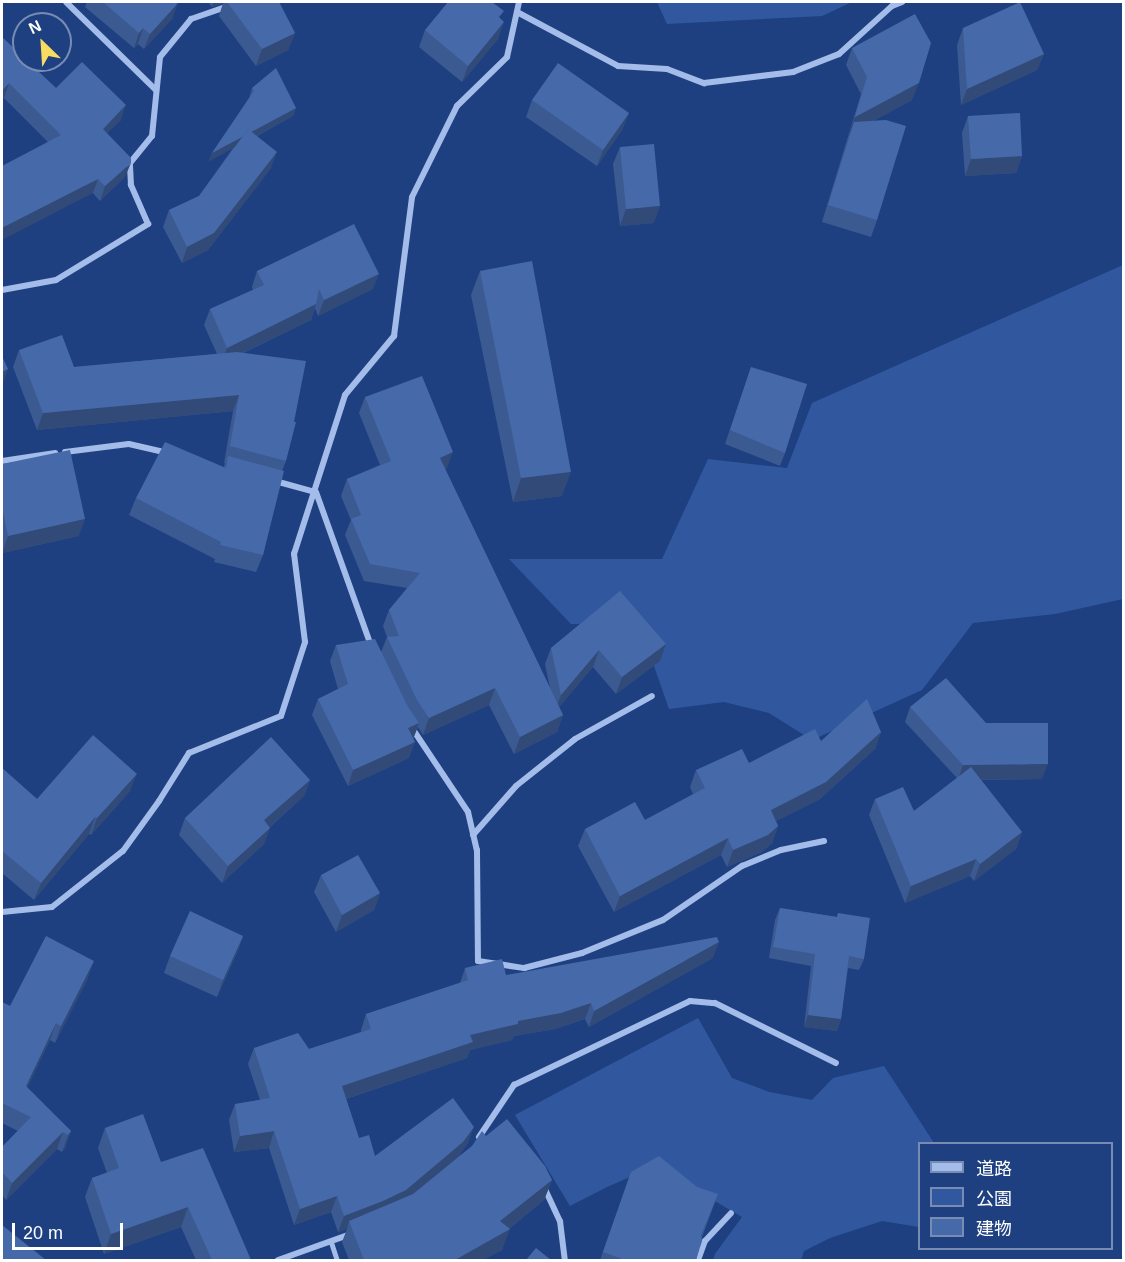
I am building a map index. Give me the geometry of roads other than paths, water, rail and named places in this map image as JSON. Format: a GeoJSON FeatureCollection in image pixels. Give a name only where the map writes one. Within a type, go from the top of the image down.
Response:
{"type":"FeatureCollection","features":[{"type":"Feature","properties":{"kind":"street"},"geometry":{"type":"LineString","coordinates":[[66,2],[156,90]]}},
{"type":"Feature","properties":{"kind":"street"},"geometry":{"type":"LineString","coordinates":[[2,912],[52,907],[123,851],[159,801],[189,753],[281,716],[304,642],[294,554],[345,395],[394,336],[412,197],[457,106],[507,57],[519,2]]}},
{"type":"Feature","properties":{"kind":"street"},"geometry":{"type":"LineString","coordinates":[[517,12],[618,66],[667,69],[704,83],[793,72],[839,54],[892,6],[902,2]]}},
{"type":"Feature","properties":{"kind":"street"},"geometry":{"type":"LineString","coordinates":[[2,290],[56,280],[148,224],[131,185],[130,163],[152,136],[160,57],[191,19],[233,5]]}},
{"type":"Feature","properties":{"kind":"street"},"geometry":{"type":"LineString","coordinates":[[2,461],[111,444],[129,444],[173,454]]}},
{"type":"Feature","properties":{"kind":"street"},"geometry":{"type":"LineString","coordinates":[[272,480],[315,492]]}},
{"type":"Feature","properties":{"kind":"street"},"geometry":{"type":"LineString","coordinates":[[315,492],[366,636],[376,657]]}},
{"type":"Feature","properties":{"kind":"street"},"geometry":{"type":"LineString","coordinates":[[473,835],[516,786],[575,739],[652,696]]}},
{"type":"Feature","properties":{"kind":"street"},"geometry":{"type":"LineString","coordinates":[[406,720],[468,813],[477,850],[478,961],[524,968],[582,953],[663,920],[742,866],[781,850],[824,841]]}},
{"type":"Feature","properties":{"kind":"street"},"geometry":{"type":"LineString","coordinates":[[475,1143],[514,1085],[690,1000],[715,1004],[836,1063]]}},
{"type":"Feature","properties":{"kind":"street"},"geometry":{"type":"LineString","coordinates":[[495,1115],[502,1123]]}},
{"type":"Feature","properties":{"kind":"street"},"geometry":{"type":"LineString","coordinates":[[538,1175],[560,1221],[566,1260]]}},
{"type":"Feature","properties":{"kind":"street"},"geometry":{"type":"LineString","coordinates":[[698,1260],[705,1241],[731,1214]]}},
{"type":"Feature","properties":{"kind":"street"},"geometry":{"type":"LineString","coordinates":[[278,1260],[360,1230]]}},
{"type":"Feature","properties":{"kind":"lane"},"geometry":{"type":"LineString","coordinates":[[331,1241],[337,1260]]}}]}
